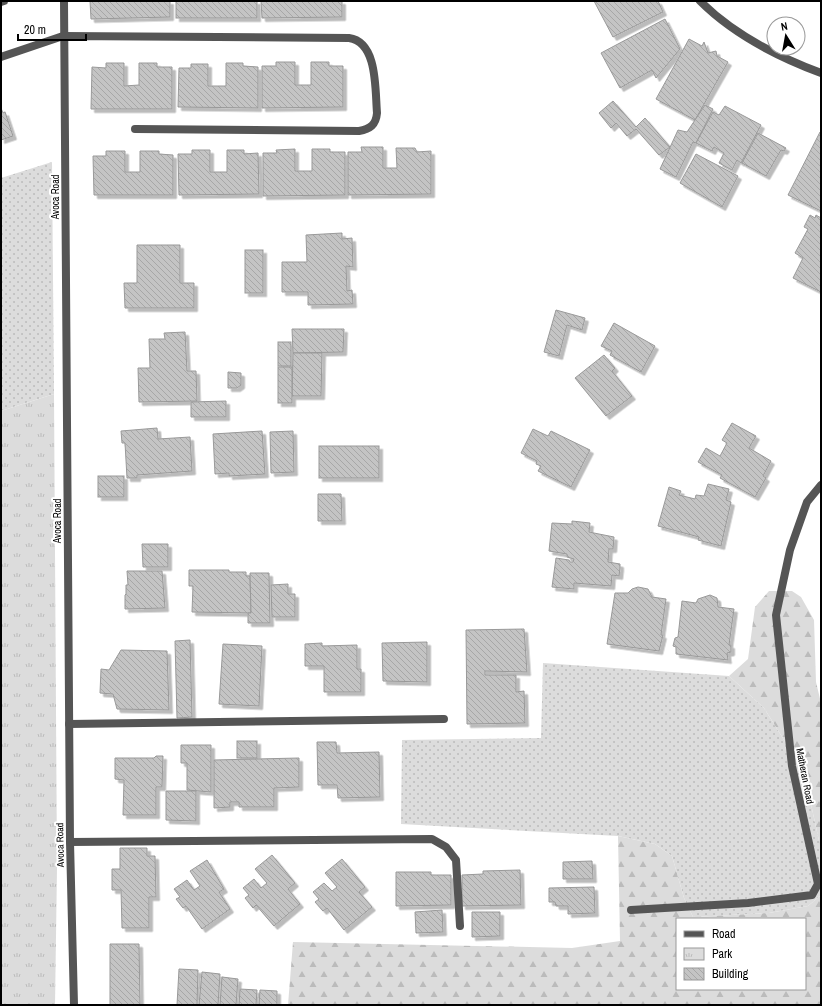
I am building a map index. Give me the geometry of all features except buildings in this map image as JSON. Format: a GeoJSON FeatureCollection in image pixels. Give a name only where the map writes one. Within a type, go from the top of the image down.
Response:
{"type":"FeatureCollection","features":[{"type":"Feature","properties":{"kind":"street","name":"Avoca Road"},"geometry":{"type":"LineString","coordinates":[[64,1],[63,36],[70,842],[74,1005]]}},
{"type":"Feature","properties":{"kind":"street"},"geometry":{"type":"LineString","coordinates":[[700,1],[714,15],[735,30],[770,50],[821,73]]}},
{"type":"Feature","properties":{"kind":"street"},"geometry":{"type":"LineString","coordinates":[[1,57],[63,36],[349,38],[360,42],[366,47],[370,55],[377,113],[376,121],[367,130],[359,132],[135,129]]}},
{"type":"Feature","properties":{"kind":"street","name":"Matheran Road"},"geometry":{"type":"LineString","coordinates":[[630,910],[748,904],[812,895],[818,884],[792,766],[776,615],[790,550],[807,502],[821,485]]}},
{"type":"Feature","properties":{"kind":"street"},"geometry":{"type":"LineString","coordinates":[[69,724],[444,719]]}},
{"type":"Feature","properties":{"kind":"street"},"geometry":{"type":"LineString","coordinates":[[70,842],[432,839],[446,847],[456,860],[460,926]]}},
{"type":"Feature","properties":{"kind":"green space"},"geometry":{"type":"Polygon","coordinates":[[[52,162],[54,394],[1,411],[1,178],[52,162]]]}},
{"type":"Feature","properties":{"kind":"green space"},"geometry":{"type":"Polygon","coordinates":[[[54,394],[57,868],[55,1005],[1,1005],[1,411],[54,394]]]}},
{"type":"Feature","properties":{"kind":"green space"},"geometry":{"type":"Polygon","coordinates":[[[769,591],[792,591],[801,597],[814,620],[816,682],[821,703],[821,850],[804,772],[764,708],[729,676],[748,659],[755,607],[769,591]]]}},
{"type":"Feature","properties":{"kind":"green space"},"geometry":{"type":"Polygon","coordinates":[[[543,663],[729,676],[764,708],[804,772],[821,850],[821,895],[808,906],[769,913],[693,917],[684,898],[672,856],[655,844],[618,836],[401,824],[402,740],[541,738],[543,663]]]}},
{"type":"Feature","properties":{"kind":"green space"},"geometry":{"type":"Polygon","coordinates":[[[618,836],[655,844],[672,856],[684,898],[693,917],[769,913],[808,906],[821,895],[821,1005],[288,1005],[293,942],[572,948],[620,941],[618,836]]]}}]}
